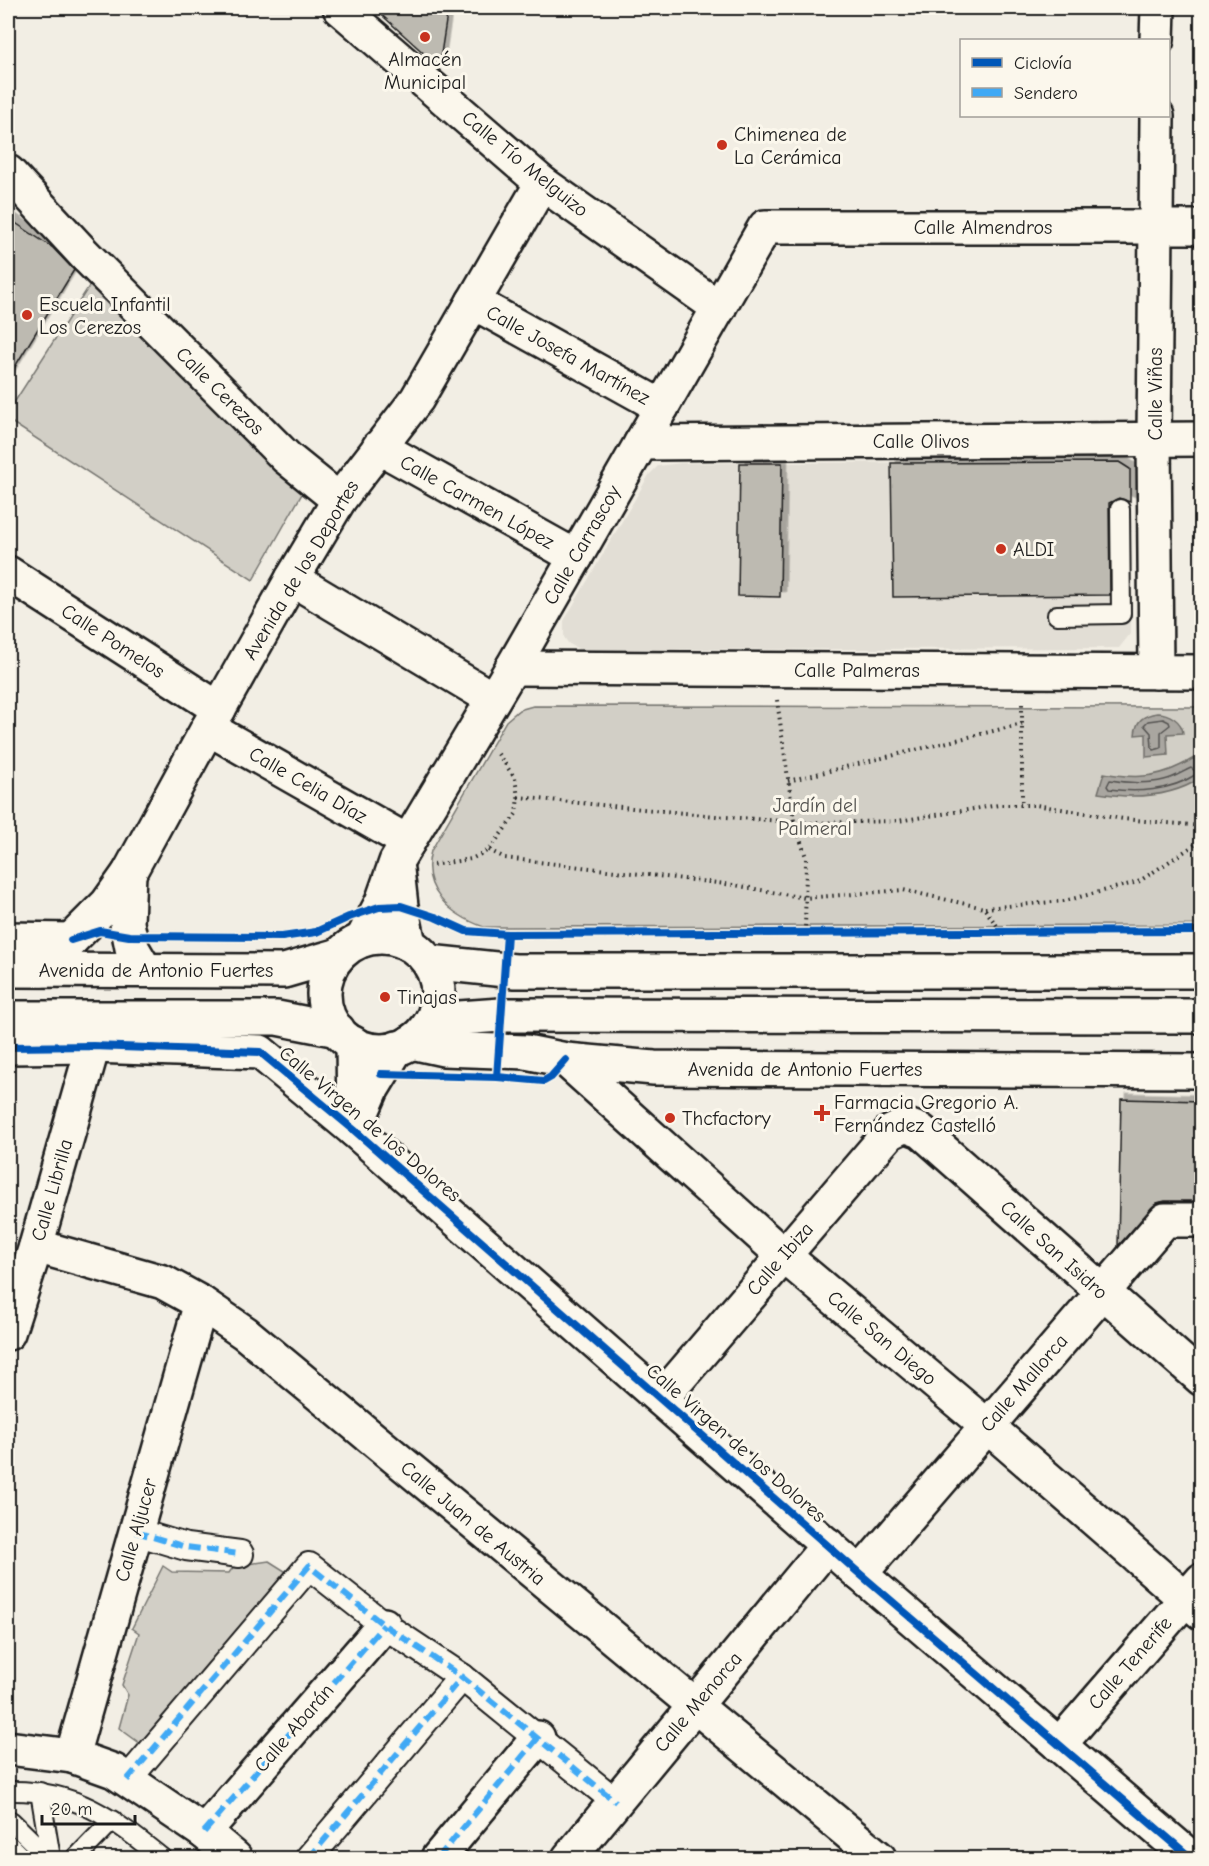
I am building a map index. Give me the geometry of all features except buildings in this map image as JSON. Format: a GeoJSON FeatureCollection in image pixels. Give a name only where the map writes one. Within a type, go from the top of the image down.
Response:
{"type":"FeatureCollection","features":[{"type":"Feature","properties":{"kind":"street","name":"Calle Tío Melguizo"},"geometry":{"type":"LineString","coordinates":[[340,8],[542,183],[719,308]]}},
{"type":"Feature","properties":{"kind":"street"},"geometry":{"type":"LineString","coordinates":[[1157,39],[1158,8]]}},
{"type":"Feature","properties":{"kind":"street","name":"Calle Viñas"},"geometry":{"type":"LineString","coordinates":[[1156,672],[1154,439],[1157,117]]}},
{"type":"Feature","properties":{"kind":"street","name":"Calle Cerezos"},"geometry":{"type":"LineString","coordinates":[[8,172],[84,254],[287,458],[339,500]]}},
{"type":"Feature","properties":{"kind":"street","name":"Avenida de los Deportes"},"geometry":{"type":"LineString","coordinates":[[40,970],[107,904],[129,873],[213,718],[339,500],[417,399],[542,183]]}},
{"type":"Feature","properties":{"kind":"street","name":"Calle Almendros"},"geometry":{"type":"LineString","coordinates":[[765,227],[1202,227]]}},
{"type":"Feature","properties":{"kind":"street","name":"Calle Carrascoy"},"geometry":{"type":"LineString","coordinates":[[350,948],[382,902],[402,852],[512,668],[765,227]]}},
{"type":"Feature","properties":{"kind":"street","name":"Calle Josefa Martínez"},"geometry":{"type":"LineString","coordinates":[[474,302],[662,407]]}},
{"type":"Feature","properties":{"kind":"street","name":"Calle Olivos"},"geometry":{"type":"LineString","coordinates":[[641,443],[1202,439]]}},
{"type":"Feature","properties":{"kind":"street","name":"Calle Carmen López"},"geometry":{"type":"LineString","coordinates":[[379,447],[576,556]]}},
{"type":"Feature","properties":{"kind":"street","name":"Calle Pomelos"},"geometry":{"type":"LineString","coordinates":[[8,573],[213,718]]}},
{"type":"Feature","properties":{"kind":"street"},"geometry":{"type":"LineString","coordinates":[[292,579],[493,699]]}},
{"type":"Feature","properties":{"kind":"street","name":"Calle Palmeras"},"geometry":{"type":"LineString","coordinates":[[512,668],[1202,672]]}},
{"type":"Feature","properties":{"kind":"street","name":"Calle Celia Díaz"},"geometry":{"type":"LineString","coordinates":[[213,718],[402,852]]}},
{"type":"Feature","properties":{"kind":"street"},"geometry":{"type":"LineString","coordinates":[[402,852],[401,906],[419,953],[435,976],[438,991],[437,1006],[413,1037]]}},
{"type":"Feature","properties":{"kind":"street"},"geometry":{"type":"LineString","coordinates":[[129,873],[127,923],[132,948],[145,970]]}},
{"type":"Feature","properties":{"kind":"street"},"geometry":{"type":"LineString","coordinates":[[345,1037],[329,1017],[325,1001],[325,984],[330,969],[350,948],[378,936],[393,938],[419,953],[515,971],[1202,971]]}},
{"type":"Feature","properties":{"kind":"street","name":"Avenida de Antonio Fuertes"},"geometry":{"type":"LineString","coordinates":[[8,939],[72,940]]}},
{"type":"Feature","properties":{"kind":"street","name":"Avenida de Antonio Fuertes"},"geometry":{"type":"LineString","coordinates":[[8,970],[284,971],[350,948]]}},
{"type":"Feature","properties":{"kind":"street"},"geometry":{"type":"LineString","coordinates":[[8,1018],[277,1018],[345,1037],[375,1050],[413,1037],[501,1015],[1202,1016]]}},
{"type":"Feature","properties":{"kind":"street","name":"Calle Virgen de los Dolores"},"geometry":{"type":"LineString","coordinates":[[345,1037],[354,1130]]}},
{"type":"Feature","properties":{"kind":"street","name":"Avenida de Antonio Fuertes"},"geometry":{"type":"LineString","coordinates":[[413,1037],[443,1049],[526,1052],[566,1060],[654,1068],[1202,1071]]}},
{"type":"Feature","properties":{"kind":"street","name":"Calle Virgen de los Dolores"},"geometry":{"type":"LineString","coordinates":[[354,1130],[372,1089],[413,1037]]}},
{"type":"Feature","properties":{"kind":"street"},"geometry":{"type":"LineString","coordinates":[[8,1047],[93,1046]]}},
{"type":"Feature","properties":{"kind":"street","name":"Calle Virgen de los Dolores"},"geometry":{"type":"LineString","coordinates":[[93,1046],[260,1052],[354,1130],[860,1574],[1191,1858]]}},
{"type":"Feature","properties":{"kind":"street","name":"Calle Librilla"},"geometry":{"type":"LineString","coordinates":[[8,1333],[36,1246],[93,1046]]}},
{"type":"Feature","properties":{"kind":"street","name":"Calle San Diego"},"geometry":{"type":"LineString","coordinates":[[566,1060],[783,1255],[1196,1597]]}},
{"type":"Feature","properties":{"kind":"street","name":"Calle Ibiza"},"geometry":{"type":"LineString","coordinates":[[661,1400],[889,1133],[905,1125]]}},
{"type":"Feature","properties":{"kind":"street","name":"Calle San Isidro"},"geometry":{"type":"LineString","coordinates":[[905,1125],[921,1131],[1202,1379]]}},
{"type":"Feature","properties":{"kind":"street","name":"Calle Mallorca"},"geometry":{"type":"LineString","coordinates":[[860,1574],[1165,1220],[1202,1220]]}},
{"type":"Feature","properties":{"kind":"street","name":"Calle Juan de Austria"},"geometry":{"type":"LineString","coordinates":[[36,1246],[163,1282],[201,1303],[245,1333],[879,1858]]}},
{"type":"Feature","properties":{"kind":"street","name":"Calle Aljucer"},"geometry":{"type":"LineString","coordinates":[[72,1756],[201,1303]]}},
{"type":"Feature","properties":{"kind":"street"},"geometry":{"type":"LineString","coordinates":[[136,1532],[186,1547],[240,1554]]}},
{"type":"Feature","properties":{"kind":"street","name":"Calle Menorca"},"geometry":{"type":"LineString","coordinates":[[569,1858],[828,1545]]}},
{"type":"Feature","properties":{"kind":"street"},"geometry":{"type":"LineString","coordinates":[[127,1780],[309,1566],[384,1624],[462,1677],[616,1802]]}},
{"type":"Feature","properties":{"kind":"street","name":"Calle Tenerife"},"geometry":{"type":"LineString","coordinates":[[1059,1745],[1196,1597]]}},
{"type":"Feature","properties":{"kind":"street","name":"Calle Abarán"},"geometry":{"type":"LineString","coordinates":[[204,1832],[384,1624]]}},
{"type":"Feature","properties":{"kind":"street"},"geometry":{"type":"LineString","coordinates":[[309,1858],[462,1677]]}},
{"type":"Feature","properties":{"kind":"street"},"geometry":{"type":"LineString","coordinates":[[438,1858],[538,1738]]}},
{"type":"Feature","properties":{"kind":"street"},"geometry":{"type":"LineString","coordinates":[[8,1748],[72,1756],[114,1771],[204,1832],[235,1858]]}},
{"type":"Feature","properties":{"kind":"lane"},"geometry":{"type":"LineString","coordinates":[[1057,615],[1121,614],[1120,509]]}},
{"type":"Feature","properties":{"kind":"lane"},"geometry":{"type":"LineString","coordinates":[[8,1791],[40,1792],[86,1805],[113,1820],[162,1858]]}},
{"type":"Feature","properties":{"kind":"lane"},"geometry":{"type":"LineString","coordinates":[[40,1792],[50,1858]]}},
{"type":"Feature","properties":{"kind":"lane"},"geometry":{"type":"LineString","coordinates":[[8,1799],[11,1806],[9,1825],[50,1858]]}},
{"type":"Feature","properties":{"kind":"lane"},"geometry":{"type":"LineString","coordinates":[[76,1858],[113,1820]]}},
{"type":"Feature","properties":{"kind":"lane"},"geometry":{"type":"LineString","coordinates":[[8,1844],[22,1858]]}},
{"type":"Feature","properties":{"kind":"path"},"geometry":{"type":"LineString","coordinates":[[773,669],[794,821],[806,857],[805,971]]}},
{"type":"Feature","properties":{"kind":"path"},"geometry":{"type":"LineString","coordinates":[[1022,671],[1022,805]]}},
{"type":"Feature","properties":{"kind":"path"},"geometry":{"type":"LineString","coordinates":[[788,781],[1022,724]]}},
{"type":"Feature","properties":{"kind":"path"},"geometry":{"type":"LineString","coordinates":[[402,852],[433,865],[471,859],[489,850],[516,814],[518,797],[515,778],[475,729]]}},
{"type":"Feature","properties":{"kind":"path"},"geometry":{"type":"LineString","coordinates":[[518,797],[726,817],[794,821],[898,821],[999,805],[1036,805],[1123,819],[1202,826]]}},
{"type":"Feature","properties":{"kind":"path"},"geometry":{"type":"LineString","coordinates":[[489,850],[505,858],[734,885],[805,898],[903,890],[984,908],[1064,901],[1138,882],[1202,840]]}},
{"type":"Feature","properties":{"kind":"path"},"geometry":{"type":"LineString","coordinates":[[984,908],[1007,938],[1016,971]]}},
{"type":"Feature","properties":{"kind":"path"},"geometry":{"type":"LineString","coordinates":[[991,932],[1014,932]]}},
{"type":"Feature","properties":{"kind":"path"},"geometry":{"type":"LineString","coordinates":[[793,934],[817,934]]}},
{"type":"Feature","properties":{"kind":"shaded area"},"geometry":{"type":"Polygon","coordinates":[[[1119,462],[1130,469],[1130,634],[1119,648],[580,650],[568,643],[564,637],[564,621],[649,475],[658,466],[681,463],[1119,462]]]}},
{"type":"Feature","properties":{"kind":"green space"},"geometry":{"type":"Polygon","coordinates":[[[95,277],[303,492],[253,580],[8,420],[8,412],[95,277]]]}},
{"type":"Feature","properties":{"kind":"green space","name":"Jardín del Palmeral"},"geometry":{"type":"Polygon","coordinates":[[[533,706],[1201,707],[1201,925],[484,927],[460,916],[441,899],[434,889],[430,878],[431,851],[506,721],[519,710],[533,706]]]}},
{"type":"Feature","properties":{"kind":"green space"},"geometry":{"type":"Polygon","coordinates":[[[269,1561],[288,1573],[221,1653],[209,1662],[141,1744],[119,1728],[128,1695],[122,1685],[139,1633],[132,1628],[163,1566],[172,1572],[229,1573],[234,1566],[269,1561]]]}},
{"type":"Feature","properties":{"kind":"water"},"geometry":{"type":"Polygon","coordinates":[[[1157,713],[1174,718],[1183,733],[1167,734],[1168,755],[1146,757],[1146,734],[1135,735],[1137,726],[1141,719],[1157,713]]]}},
{"type":"Feature","properties":{"kind":"water"},"geometry":{"type":"Polygon","coordinates":[[[1194,758],[1201,771],[1201,778],[1177,790],[1138,796],[1098,793],[1104,773],[1129,776],[1151,775],[1172,769],[1194,758]]]}},
{"type":"Feature","properties":{"kind":"marked path"},"geometry":{"type":"LineString","coordinates":[[136,1532],[186,1547],[240,1554]]}},
{"type":"Feature","properties":{"kind":"marked path"},"geometry":{"type":"LineString","coordinates":[[127,1780],[309,1566],[384,1625],[462,1677],[616,1802]]}},
{"type":"Feature","properties":{"kind":"marked path"},"geometry":{"type":"LineString","coordinates":[[204,1832],[384,1625]]}},
{"type":"Feature","properties":{"kind":"marked path"},"geometry":{"type":"LineString","coordinates":[[309,1858],[462,1677]]}},
{"type":"Feature","properties":{"kind":"marked path"},"geometry":{"type":"LineString","coordinates":[[438,1858],[538,1738]]}},
{"type":"Feature","properties":{"kind":"cycle path"},"geometry":{"type":"LineString","coordinates":[[71,940],[100,931],[129,936],[282,937],[316,932],[379,907],[401,906],[435,917],[466,931],[507,934],[1202,931]]}},
{"type":"Feature","properties":{"kind":"cycle path"},"geometry":{"type":"LineString","coordinates":[[497,1077],[507,934]]}},
{"type":"Feature","properties":{"kind":"cycle path"},"geometry":{"type":"LineString","coordinates":[[8,1047],[93,1046],[260,1052],[354,1130],[860,1574],[1191,1858]]}},
{"type":"Feature","properties":{"kind":"cycle path"},"geometry":{"type":"LineString","coordinates":[[381,1074],[497,1077],[544,1081],[551,1077],[566,1060]]}},
{"type":"Feature","properties":{"kind":"place","name":"Almacén Municipal"},"geometry":{"type":"Point","coordinates":[425,37]}},
{"type":"Feature","properties":{"kind":"place","name":"Chimenea de La Cerámica"},"geometry":{"type":"Point","coordinates":[722,145]}},
{"type":"Feature","properties":{"kind":"place","name":"Escuela Infantil Los Cerezos"},"geometry":{"type":"Point","coordinates":[27,315]}},
{"type":"Feature","properties":{"kind":"place","name":"ALDI"},"geometry":{"type":"Point","coordinates":[1001,549]}},
{"type":"Feature","properties":{"kind":"place","name":"Tinajas"},"geometry":{"type":"Point","coordinates":[385,997]}},
{"type":"Feature","properties":{"kind":"place","name":"Farmacia Gregorio A. Fernández Castelló"},"geometry":{"type":"Point","coordinates":[822,1113]}},
{"type":"Feature","properties":{"kind":"place","name":"Thcfactory"},"geometry":{"type":"Point","coordinates":[670,1118]}}]}
